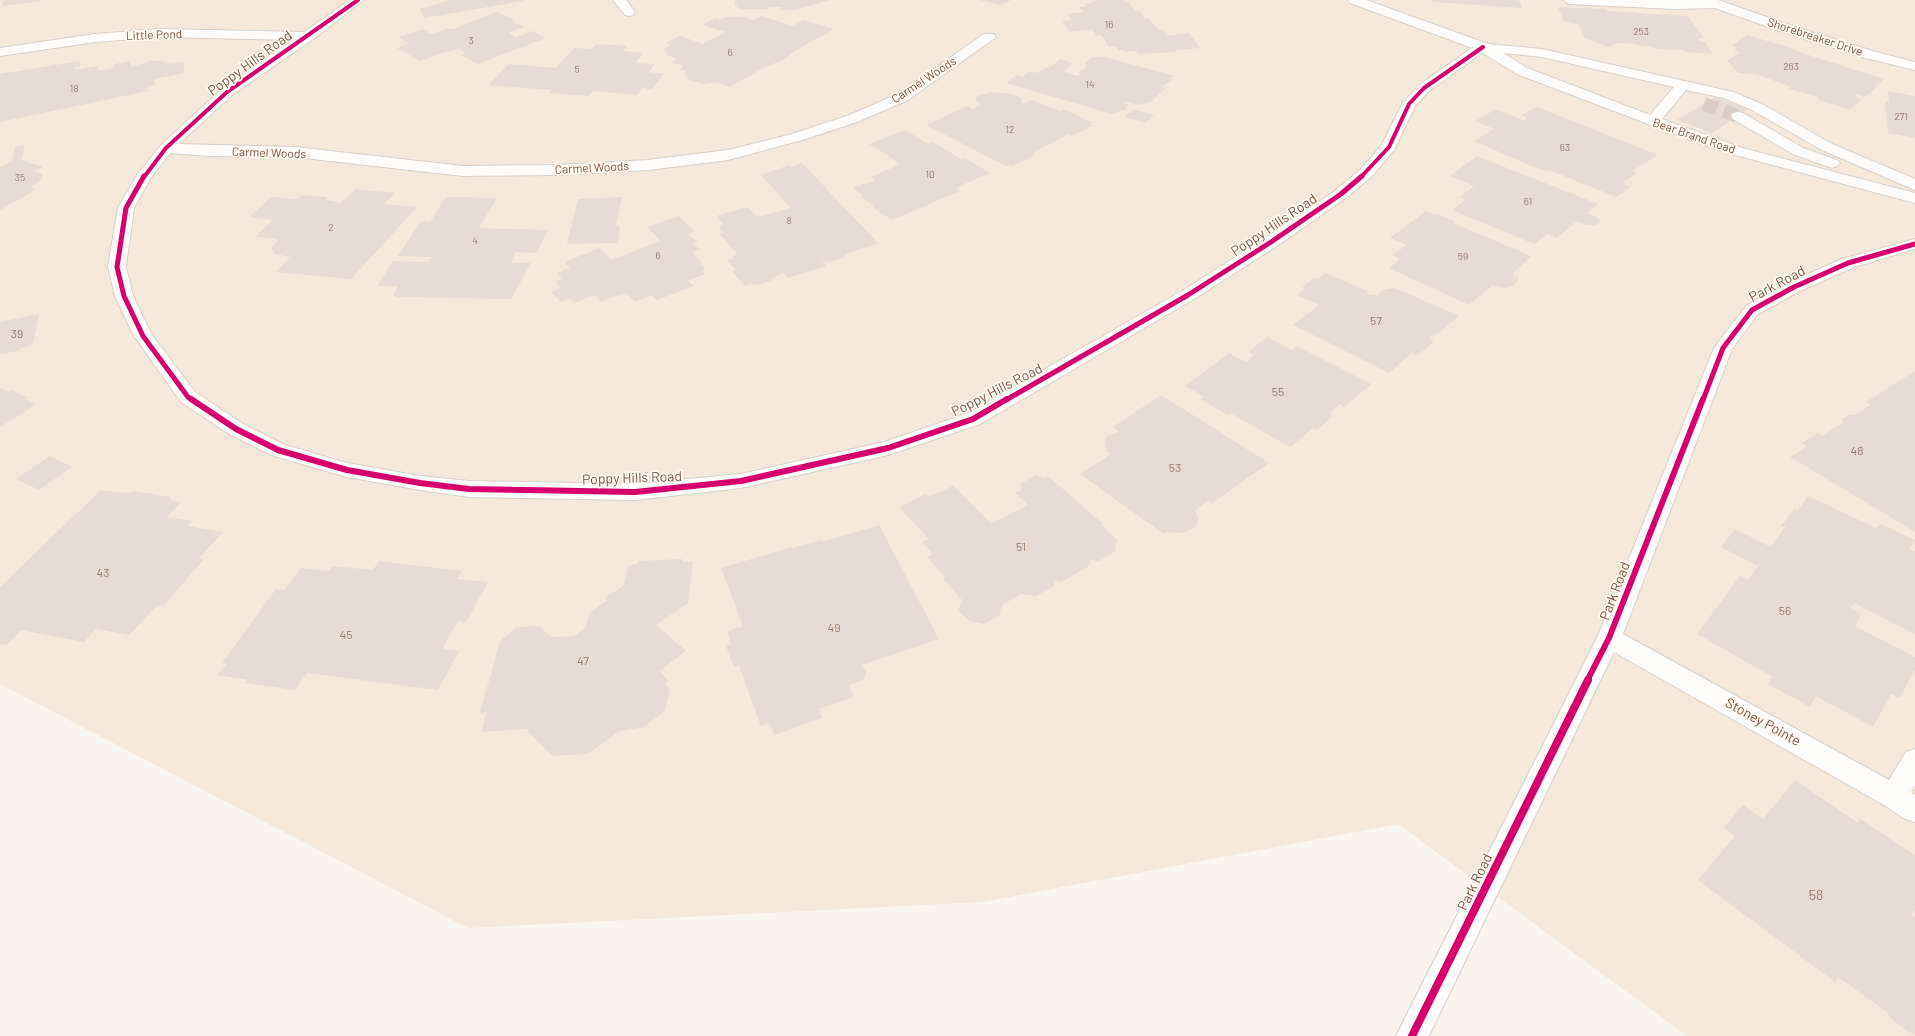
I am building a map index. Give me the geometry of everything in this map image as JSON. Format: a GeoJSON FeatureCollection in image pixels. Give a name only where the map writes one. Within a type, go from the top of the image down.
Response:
{"type":"FeatureCollection","features":[{"type":"Feature","properties":{"kind":"street","name":"Poppy Hills Road"},"geometry":{"type":"LineString","coordinates":[[358,0],[227,92],[166,148],[143,178],[126,208],[117,267],[124,296],[143,336],[188,397],[236,429],[278,450],[347,470],[420,483],[469,489],[516,491],[642,491],[741,481],[888,448],[973,419],[1188,295],[1271,242],[1341,194],[1367,172],[1390,147],[1409,104],[1424,88],[1483,48]]}},
{"type":"Feature","properties":{"kind":"street"},"geometry":{"type":"LineString","coordinates":[[619,0],[629,12]]}},
{"type":"Feature","properties":{"kind":"street","name":"Bear Brand Road"},"geometry":{"type":"LineString","coordinates":[[1354,0],[1483,48],[1522,71],[1652,121],[1737,151],[1914,189]]}},
{"type":"Feature","properties":{"kind":"street","name":"Shorebreaker Drive"},"geometry":{"type":"LineString","coordinates":[[1569,0],[1675,5],[1712,2],[1864,53],[1915,66]]}},
{"type":"Feature","properties":{"kind":"street","name":"Little Pond"},"geometry":{"type":"LineString","coordinates":[[0,52],[95,38],[159,34],[308,36]]}},
{"type":"Feature","properties":{"kind":"street","name":"Carmel Woods"},"geometry":{"type":"LineString","coordinates":[[166,148],[210,151],[294,152],[463,172],[557,170],[648,165],[728,155],[798,137],[852,119],[903,97],[989,36]]}},
{"type":"Feature","properties":{"kind":"street"},"geometry":{"type":"LineString","coordinates":[[1483,48],[1541,65],[1625,85]]}},
{"type":"Feature","properties":{"kind":"street","name":"Bear Brand Road"},"geometry":{"type":"LineString","coordinates":[[1483,48],[1542,53],[1728,95],[1743,101],[1827,147],[1914,189]]}},
{"type":"Feature","properties":{"kind":"street"},"geometry":{"type":"LineString","coordinates":[[1652,121],[1674,98],[1683,85]]}},
{"type":"Feature","properties":{"kind":"street"},"geometry":{"type":"LineString","coordinates":[[1660,94],[1689,101]]}},
{"type":"Feature","properties":{"kind":"street"},"geometry":{"type":"LineString","coordinates":[[1738,116],[1809,156],[1914,189]]}},
{"type":"Feature","properties":{"kind":"street","name":"Park Road"},"geometry":{"type":"LineString","coordinates":[[1412,1036],[1609,638],[1723,348],[1752,310],[1794,287],[1848,263],[1915,244]]}},
{"type":"Feature","properties":{"kind":"street","name":"Stoney Pointe"},"geometry":{"type":"LineString","coordinates":[[1609,638],[1725,701],[1904,803]]}},
{"type":"Feature","properties":{"kind":"street"},"geometry":{"type":"LineString","coordinates":[[1904,803],[1915,760]]}},
{"type":"Feature","properties":{"kind":"shaded area"},"geometry":{"type":"Polygon","coordinates":[[[0,0],[1915,0],[1915,1036],[1687,1036],[1398,824],[983,902],[468,928],[0,684],[0,0]]]}},
{"type":"Feature","properties":{"kind":"building"},"geometry":{"type":"Polygon","coordinates":[[[5,0],[41,0],[41,1],[2,6],[5,0]]]}},
{"type":"Feature","properties":{"kind":"building"},"geometry":{"type":"Polygon","coordinates":[[[448,0],[523,1],[424,18],[420,8],[440,4],[439,3],[449,1],[448,0]]]}},
{"type":"Feature","properties":{"kind":"building"},"geometry":{"type":"Polygon","coordinates":[[[735,0],[829,0],[796,10],[780,10],[782,7],[768,7],[767,9],[742,9],[738,8],[734,3],[736,1],[735,0]]]}},
{"type":"Feature","properties":{"kind":"building"},"geometry":{"type":"Polygon","coordinates":[[[979,0],[1011,0],[1001,5],[979,0]]]}},
{"type":"Feature","properties":{"kind":"building"},"geometry":{"type":"Polygon","coordinates":[[[1123,0],[1126,3],[1129,3],[1135,10],[1142,13],[1145,19],[1149,19],[1157,28],[1164,31],[1165,36],[1189,33],[1200,48],[1175,50],[1176,52],[1138,54],[1136,51],[1125,52],[1123,50],[1119,51],[1115,46],[1109,47],[1101,35],[1097,36],[1092,29],[1070,32],[1062,21],[1072,20],[1067,14],[1083,12],[1079,7],[1087,6],[1085,4],[1094,3],[1092,1],[1123,0]]]}},
{"type":"Feature","properties":{"kind":"building"},"geometry":{"type":"Polygon","coordinates":[[[1431,0],[1519,0],[1522,8],[1432,2],[1431,0]]]}},
{"type":"Feature","properties":{"kind":"building"},"geometry":{"type":"Polygon","coordinates":[[[1558,7],[1606,9],[1607,11],[1688,16],[1704,38],[1698,38],[1700,41],[1705,42],[1713,54],[1684,52],[1683,50],[1655,49],[1654,47],[1636,44],[1618,43],[1608,47],[1585,38],[1578,24],[1564,21],[1558,7]]]}},
{"type":"Feature","properties":{"kind":"building"},"geometry":{"type":"Polygon","coordinates":[[[497,12],[516,21],[514,22],[524,27],[508,33],[516,37],[532,31],[546,38],[478,64],[461,55],[466,53],[460,49],[445,52],[420,61],[397,48],[409,44],[398,37],[422,29],[431,34],[446,29],[453,29],[497,12]]]}},
{"type":"Feature","properties":{"kind":"building"},"geometry":{"type":"Polygon","coordinates":[[[762,16],[792,26],[804,20],[834,29],[795,51],[783,60],[765,67],[730,87],[717,82],[704,84],[688,80],[685,74],[686,71],[679,69],[684,66],[672,62],[678,59],[667,55],[665,48],[671,45],[666,43],[680,36],[703,44],[725,32],[702,25],[715,18],[719,20],[726,17],[743,17],[754,20],[762,16]]]}},
{"type":"Feature","properties":{"kind":"building"},"geometry":{"type":"Polygon","coordinates":[[[1747,35],[1798,50],[1796,51],[1884,79],[1865,97],[1858,94],[1854,97],[1862,99],[1849,110],[1818,99],[1819,97],[1788,89],[1791,87],[1756,74],[1739,73],[1727,61],[1741,52],[1734,50],[1737,48],[1731,46],[1747,35]]]}},
{"type":"Feature","properties":{"kind":"building"},"geometry":{"type":"Polygon","coordinates":[[[597,44],[627,46],[623,51],[643,53],[635,63],[655,64],[649,72],[664,74],[652,89],[642,88],[637,95],[594,91],[589,96],[549,93],[552,90],[489,85],[509,64],[556,68],[574,48],[593,49],[597,44]]]}},
{"type":"Feature","properties":{"kind":"building"},"geometry":{"type":"Polygon","coordinates":[[[1092,57],[1105,57],[1174,76],[1171,78],[1172,80],[1161,87],[1166,88],[1152,101],[1139,105],[1126,102],[1124,103],[1128,104],[1126,109],[1112,114],[1006,83],[1017,75],[1023,77],[1030,71],[1037,73],[1046,67],[1049,68],[1060,59],[1073,63],[1063,72],[1078,76],[1081,74],[1078,73],[1087,66],[1085,63],[1092,57]]]}},
{"type":"Feature","properties":{"kind":"building"},"geometry":{"type":"Polygon","coordinates":[[[80,61],[80,66],[75,67],[75,70],[98,66],[99,71],[115,68],[115,64],[130,61],[131,67],[150,61],[163,61],[168,64],[183,62],[185,73],[154,79],[155,85],[147,86],[148,91],[0,122],[0,74],[80,61]]]}},
{"type":"Feature","properties":{"kind":"building"},"geometry":{"type":"Polygon","coordinates":[[[1888,91],[1915,96],[1915,138],[1888,133],[1885,101],[1889,102],[1888,91]]]}},
{"type":"Feature","properties":{"kind":"building"},"geometry":{"type":"Polygon","coordinates":[[[991,92],[1012,94],[1022,98],[1021,102],[1024,104],[1032,100],[1060,111],[1064,109],[1093,123],[1089,124],[1092,126],[1072,136],[1069,134],[1032,153],[1035,155],[1012,166],[1006,166],[926,125],[967,106],[973,109],[982,105],[976,101],[977,96],[991,92]]]}},
{"type":"Feature","properties":{"kind":"building"},"geometry":{"type":"Polygon","coordinates":[[[1715,97],[1748,109],[1712,133],[1677,120],[1715,97]]]}},
{"type":"Feature","properties":{"kind":"building"},"geometry":{"type":"Polygon","coordinates":[[[1537,107],[1658,155],[1632,171],[1637,173],[1622,183],[1631,187],[1616,197],[1549,170],[1547,171],[1529,165],[1474,141],[1494,129],[1475,121],[1496,109],[1523,120],[1527,118],[1521,115],[1537,107]]]}},
{"type":"Feature","properties":{"kind":"building"},"geometry":{"type":"Polygon","coordinates":[[[1134,109],[1154,115],[1145,123],[1124,117],[1134,109]]]}},
{"type":"Feature","properties":{"kind":"building"},"geometry":{"type":"Polygon","coordinates":[[[905,130],[928,144],[933,142],[961,159],[965,158],[990,173],[955,188],[960,191],[892,220],[872,207],[874,206],[861,197],[864,196],[853,188],[875,180],[870,177],[901,164],[869,144],[905,130]]]}},
{"type":"Feature","properties":{"kind":"building"},"geometry":{"type":"Polygon","coordinates":[[[25,145],[21,160],[43,167],[33,172],[43,174],[39,182],[30,187],[37,189],[0,210],[0,167],[12,161],[15,147],[25,145]]]}},
{"type":"Feature","properties":{"kind":"building"},"geometry":{"type":"Polygon","coordinates":[[[1477,156],[1598,204],[1587,213],[1596,217],[1600,221],[1595,225],[1587,225],[1577,221],[1557,238],[1547,234],[1534,244],[1452,210],[1466,200],[1459,197],[1474,186],[1450,176],[1477,156]]]}},
{"type":"Feature","properties":{"kind":"building"},"geometry":{"type":"Polygon","coordinates":[[[802,163],[878,243],[845,254],[844,258],[830,262],[822,261],[826,266],[787,278],[784,273],[773,277],[771,281],[758,285],[752,284],[745,286],[732,271],[736,270],[727,260],[734,258],[732,256],[737,254],[720,234],[724,233],[719,227],[724,225],[716,216],[748,207],[758,217],[791,208],[761,175],[789,165],[791,167],[802,163]]]}},
{"type":"Feature","properties":{"kind":"building"},"geometry":{"type":"Polygon","coordinates":[[[355,189],[395,193],[384,204],[417,207],[351,279],[275,272],[290,257],[275,254],[271,248],[279,239],[255,237],[273,220],[249,217],[271,197],[297,199],[302,195],[328,197],[326,200],[341,203],[355,189]]]}},
{"type":"Feature","properties":{"kind":"building"},"geometry":{"type":"Polygon","coordinates":[[[446,197],[497,198],[479,228],[548,230],[536,253],[516,252],[511,263],[531,263],[511,299],[397,297],[393,295],[399,286],[377,286],[393,261],[428,262],[431,257],[398,256],[421,221],[430,222],[446,197]]]}},
{"type":"Feature","properties":{"kind":"building"},"geometry":{"type":"Polygon","coordinates":[[[622,197],[616,226],[620,226],[617,243],[567,244],[578,199],[622,197]]]}},
{"type":"Feature","properties":{"kind":"building"},"geometry":{"type":"Polygon","coordinates":[[[1426,211],[1454,221],[1453,223],[1531,256],[1513,273],[1515,274],[1513,275],[1519,278],[1515,284],[1506,288],[1493,285],[1469,305],[1389,268],[1400,259],[1392,255],[1407,245],[1390,238],[1426,211]]]}},
{"type":"Feature","properties":{"kind":"building"},"geometry":{"type":"Polygon","coordinates":[[[678,216],[695,231],[688,234],[697,242],[693,244],[700,249],[692,252],[702,263],[700,264],[705,269],[701,271],[705,274],[688,281],[694,286],[657,300],[652,295],[635,302],[626,292],[601,302],[595,295],[574,303],[570,298],[561,302],[551,292],[561,288],[555,281],[562,279],[557,273],[570,268],[564,262],[600,248],[611,260],[661,241],[647,227],[678,216]]]}},
{"type":"Feature","properties":{"kind":"building"},"geometry":{"type":"Polygon","coordinates":[[[1326,273],[1367,291],[1368,295],[1378,295],[1383,290],[1395,288],[1459,316],[1438,334],[1435,333],[1429,338],[1434,341],[1417,356],[1411,353],[1389,373],[1293,325],[1319,305],[1297,295],[1305,288],[1302,287],[1314,278],[1318,279],[1326,273]]]}},
{"type":"Feature","properties":{"kind":"building"},"geometry":{"type":"Polygon","coordinates":[[[39,314],[33,345],[21,348],[20,351],[0,354],[0,322],[39,314]]]}},
{"type":"Feature","properties":{"kind":"building"},"geometry":{"type":"Polygon","coordinates":[[[1267,337],[1292,350],[1297,346],[1371,384],[1344,407],[1340,404],[1329,414],[1333,416],[1317,430],[1313,428],[1290,447],[1230,413],[1228,415],[1201,400],[1204,397],[1185,386],[1229,353],[1246,362],[1254,355],[1248,352],[1267,337]]]}},
{"type":"Feature","properties":{"kind":"building"},"geometry":{"type":"Polygon","coordinates":[[[1915,371],[1915,532],[1790,457],[1807,446],[1802,443],[1818,433],[1822,436],[1844,422],[1842,419],[1849,415],[1854,415],[1871,405],[1866,402],[1915,371]]]}},
{"type":"Feature","properties":{"kind":"building"},"geometry":{"type":"Polygon","coordinates":[[[0,388],[8,392],[11,390],[29,398],[26,399],[37,404],[0,427],[0,388]]]}},
{"type":"Feature","properties":{"kind":"building"},"geometry":{"type":"Polygon","coordinates":[[[1161,395],[1269,463],[1212,503],[1208,501],[1195,510],[1198,516],[1198,522],[1195,527],[1183,533],[1166,532],[1164,534],[1080,474],[1111,454],[1106,450],[1105,440],[1108,436],[1120,432],[1113,427],[1161,395]]]}},
{"type":"Feature","properties":{"kind":"building"},"geometry":{"type":"Polygon","coordinates":[[[50,456],[72,467],[39,490],[16,479],[50,456]]]}},
{"type":"Feature","properties":{"kind":"building"},"geometry":{"type":"Polygon","coordinates":[[[1036,475],[1045,478],[1048,476],[1103,524],[1101,525],[1118,541],[1115,543],[1116,551],[1099,561],[1091,560],[1089,566],[1061,582],[1054,580],[1054,586],[1036,596],[1021,594],[1002,605],[999,616],[984,624],[969,621],[958,610],[962,600],[943,579],[945,577],[927,557],[933,554],[922,542],[929,539],[899,507],[926,494],[928,497],[953,486],[991,524],[1028,505],[1015,493],[1021,490],[1020,484],[1036,475]]]}},
{"type":"Feature","properties":{"kind":"building"},"geometry":{"type":"Polygon","coordinates":[[[101,490],[124,493],[132,493],[134,491],[171,497],[170,499],[180,503],[167,517],[192,521],[187,526],[223,532],[199,558],[204,559],[163,606],[157,605],[129,635],[96,629],[84,642],[21,630],[6,645],[0,644],[0,587],[101,490]]]}},
{"type":"Feature","properties":{"kind":"building"},"geometry":{"type":"Polygon","coordinates":[[[1808,496],[1876,528],[1880,524],[1915,540],[1910,549],[1915,551],[1915,634],[1854,603],[1850,608],[1861,614],[1855,626],[1915,657],[1915,670],[1899,698],[1891,694],[1873,727],[1816,696],[1810,707],[1768,684],[1773,677],[1697,634],[1740,576],[1748,580],[1758,566],[1721,547],[1735,529],[1771,547],[1785,527],[1781,526],[1794,509],[1798,510],[1808,496]]]}},
{"type":"Feature","properties":{"kind":"building"},"geometry":{"type":"Polygon","coordinates":[[[879,525],[939,639],[862,665],[866,672],[865,678],[849,685],[854,697],[819,709],[822,718],[774,735],[770,723],[761,726],[739,666],[734,667],[726,646],[731,644],[727,631],[743,626],[721,568],[792,547],[821,540],[822,542],[879,525]]]}},
{"type":"Feature","properties":{"kind":"building"},"geometry":{"type":"Polygon","coordinates":[[[682,559],[682,562],[693,562],[688,603],[656,625],[686,651],[659,671],[669,681],[665,684],[670,689],[665,711],[644,727],[620,731],[587,754],[553,756],[526,729],[481,732],[487,712],[480,713],[500,641],[517,627],[539,626],[551,637],[574,636],[586,628],[589,613],[608,600],[605,598],[624,585],[628,565],[638,564],[638,561],[682,559]]]}},
{"type":"Feature","properties":{"kind":"building"},"geometry":{"type":"Polygon","coordinates":[[[379,561],[462,571],[457,579],[488,582],[466,622],[458,621],[442,649],[459,651],[438,690],[307,673],[295,690],[245,683],[248,680],[217,675],[227,663],[222,663],[276,589],[284,590],[301,568],[329,571],[333,566],[373,570],[379,561]]]}},
{"type":"Feature","properties":{"kind":"building"},"geometry":{"type":"Polygon","coordinates":[[[1795,780],[1858,823],[1860,819],[1915,855],[1915,909],[1911,915],[1915,917],[1915,1034],[1910,1033],[1890,1018],[1888,1013],[1838,977],[1835,982],[1698,880],[1735,836],[1724,828],[1743,805],[1763,819],[1795,780]]]}},
{"type":"Feature","properties":{"kind":"tunnel"},"geometry":{"type":"LineString","coordinates":[[1704,104],[1738,116]]}},
{"type":"Feature","properties":{"kind":"cycle path"},"geometry":{"type":"LineString","coordinates":[[358,0],[227,92],[166,148],[143,178],[126,208],[117,267],[124,296],[143,336],[188,397],[236,429],[278,450],[347,470],[420,483],[469,489],[635,492],[741,481],[888,448],[973,419],[1188,295],[1271,242],[1341,194],[1367,172],[1389,147],[1409,104],[1424,88],[1483,47]]}},
{"type":"Feature","properties":{"kind":"cycle path"},"geometry":{"type":"LineString","coordinates":[[1412,1036],[1609,638],[1723,348],[1752,310],[1794,287],[1848,263],[1915,244]]}}]}
